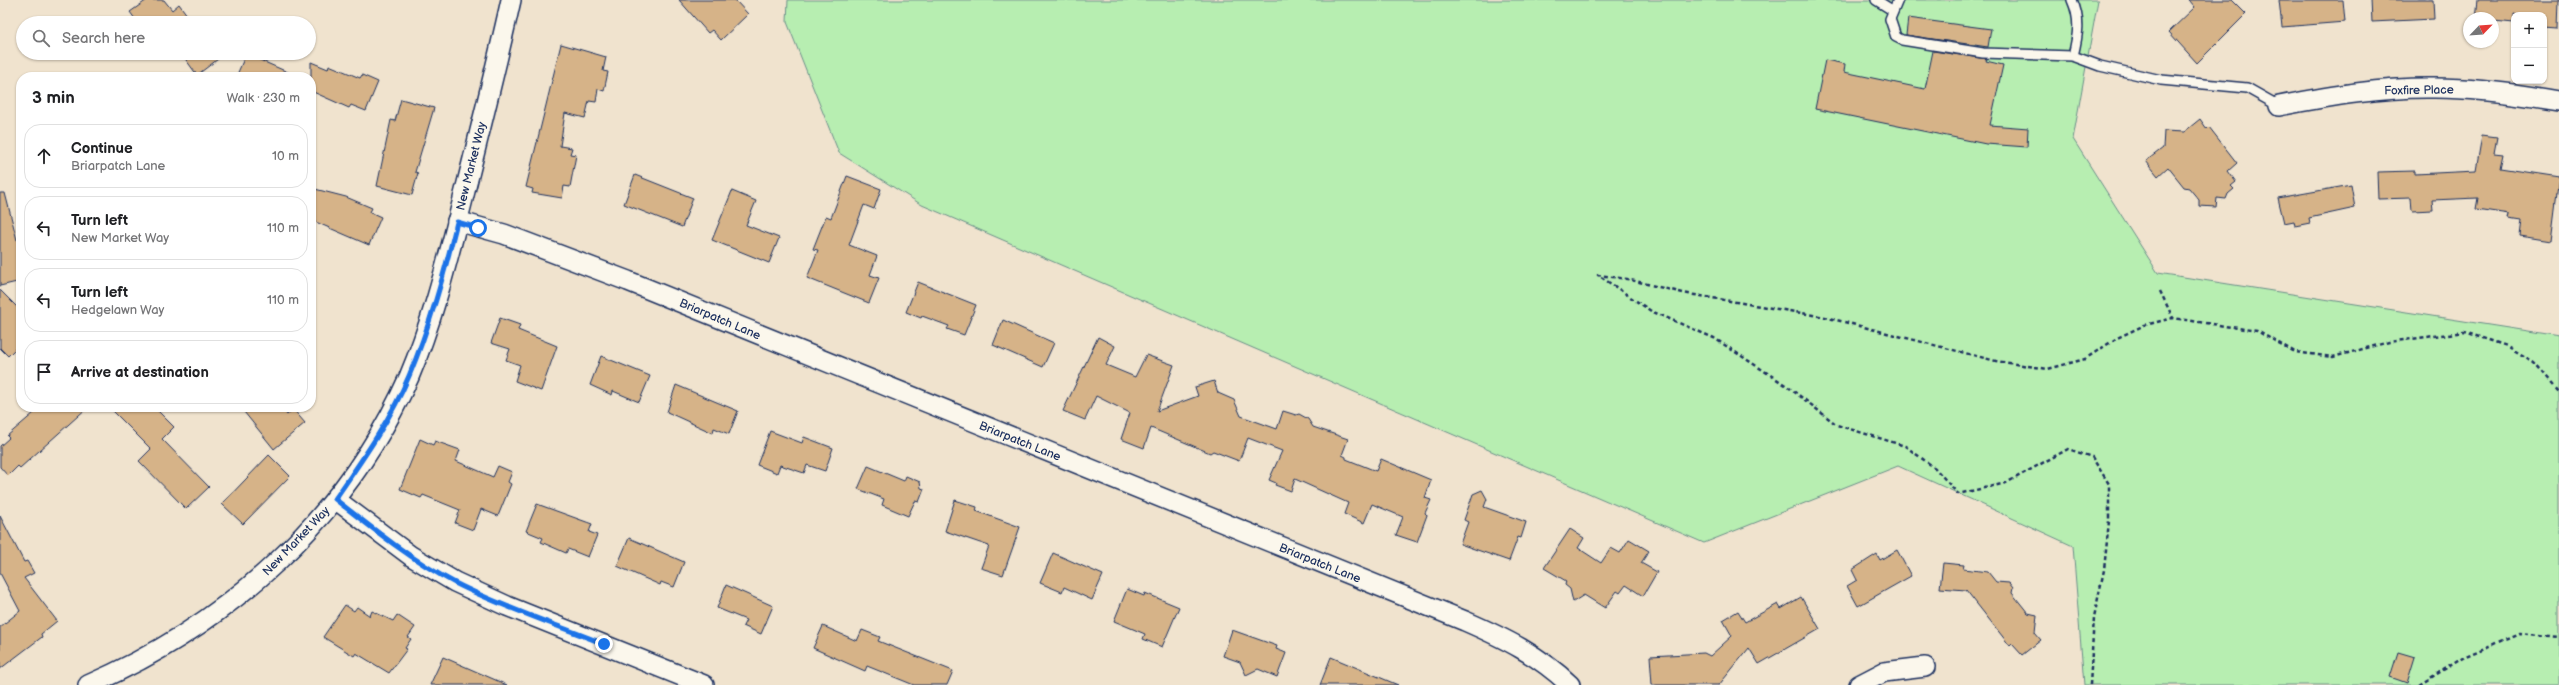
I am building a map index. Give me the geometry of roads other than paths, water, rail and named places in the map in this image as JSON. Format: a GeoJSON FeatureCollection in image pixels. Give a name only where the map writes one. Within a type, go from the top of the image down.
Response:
{"type":"FeatureCollection","features":[{"type":"Feature","properties":{"kind":"street","name":"New Market Way"},"geometry":{"type":"LineString","coordinates":[[88,685],[157,652],[225,607],[268,572],[335,499],[371,445],[409,377],[434,308],[457,222],[511,0]]}},
{"type":"Feature","properties":{"kind":"street","name":"Foxfire Place"},"geometry":{"type":"LineString","coordinates":[[2279,106],[2354,93],[2428,88],[2507,92],[2559,101]]}},
{"type":"Feature","properties":{"kind":"street","name":"Briarpatch Lane"},"geometry":{"type":"LineString","coordinates":[[457,222],[504,234],[628,281],[1458,618],[1504,638],[1533,655],[1552,667],[1570,685]]}},
{"type":"Feature","properties":{"kind":"street"},"geometry":{"type":"LineString","coordinates":[[335,499],[410,556],[455,582],[507,606],[704,685]]}},
{"type":"Feature","properties":{"kind":"street"},"geometry":{"type":"LineString","coordinates":[[1859,685],[1884,672],[1925,667]]}},
{"type":"Feature","properties":{"kind":"lane"},"geometry":{"type":"LineString","coordinates":[[1876,0],[1892,10]]}},
{"type":"Feature","properties":{"kind":"lane"},"geometry":{"type":"LineString","coordinates":[[1898,0],[1892,10],[1890,19],[1891,27],[1896,37],[1902,40],[1984,53],[2073,56],[2100,66],[2161,80],[2248,88],[2279,106]]}},
{"type":"Feature","properties":{"kind":"lane"},"geometry":{"type":"LineString","coordinates":[[2072,0],[2077,12],[2080,29],[2073,56]]}}]}
